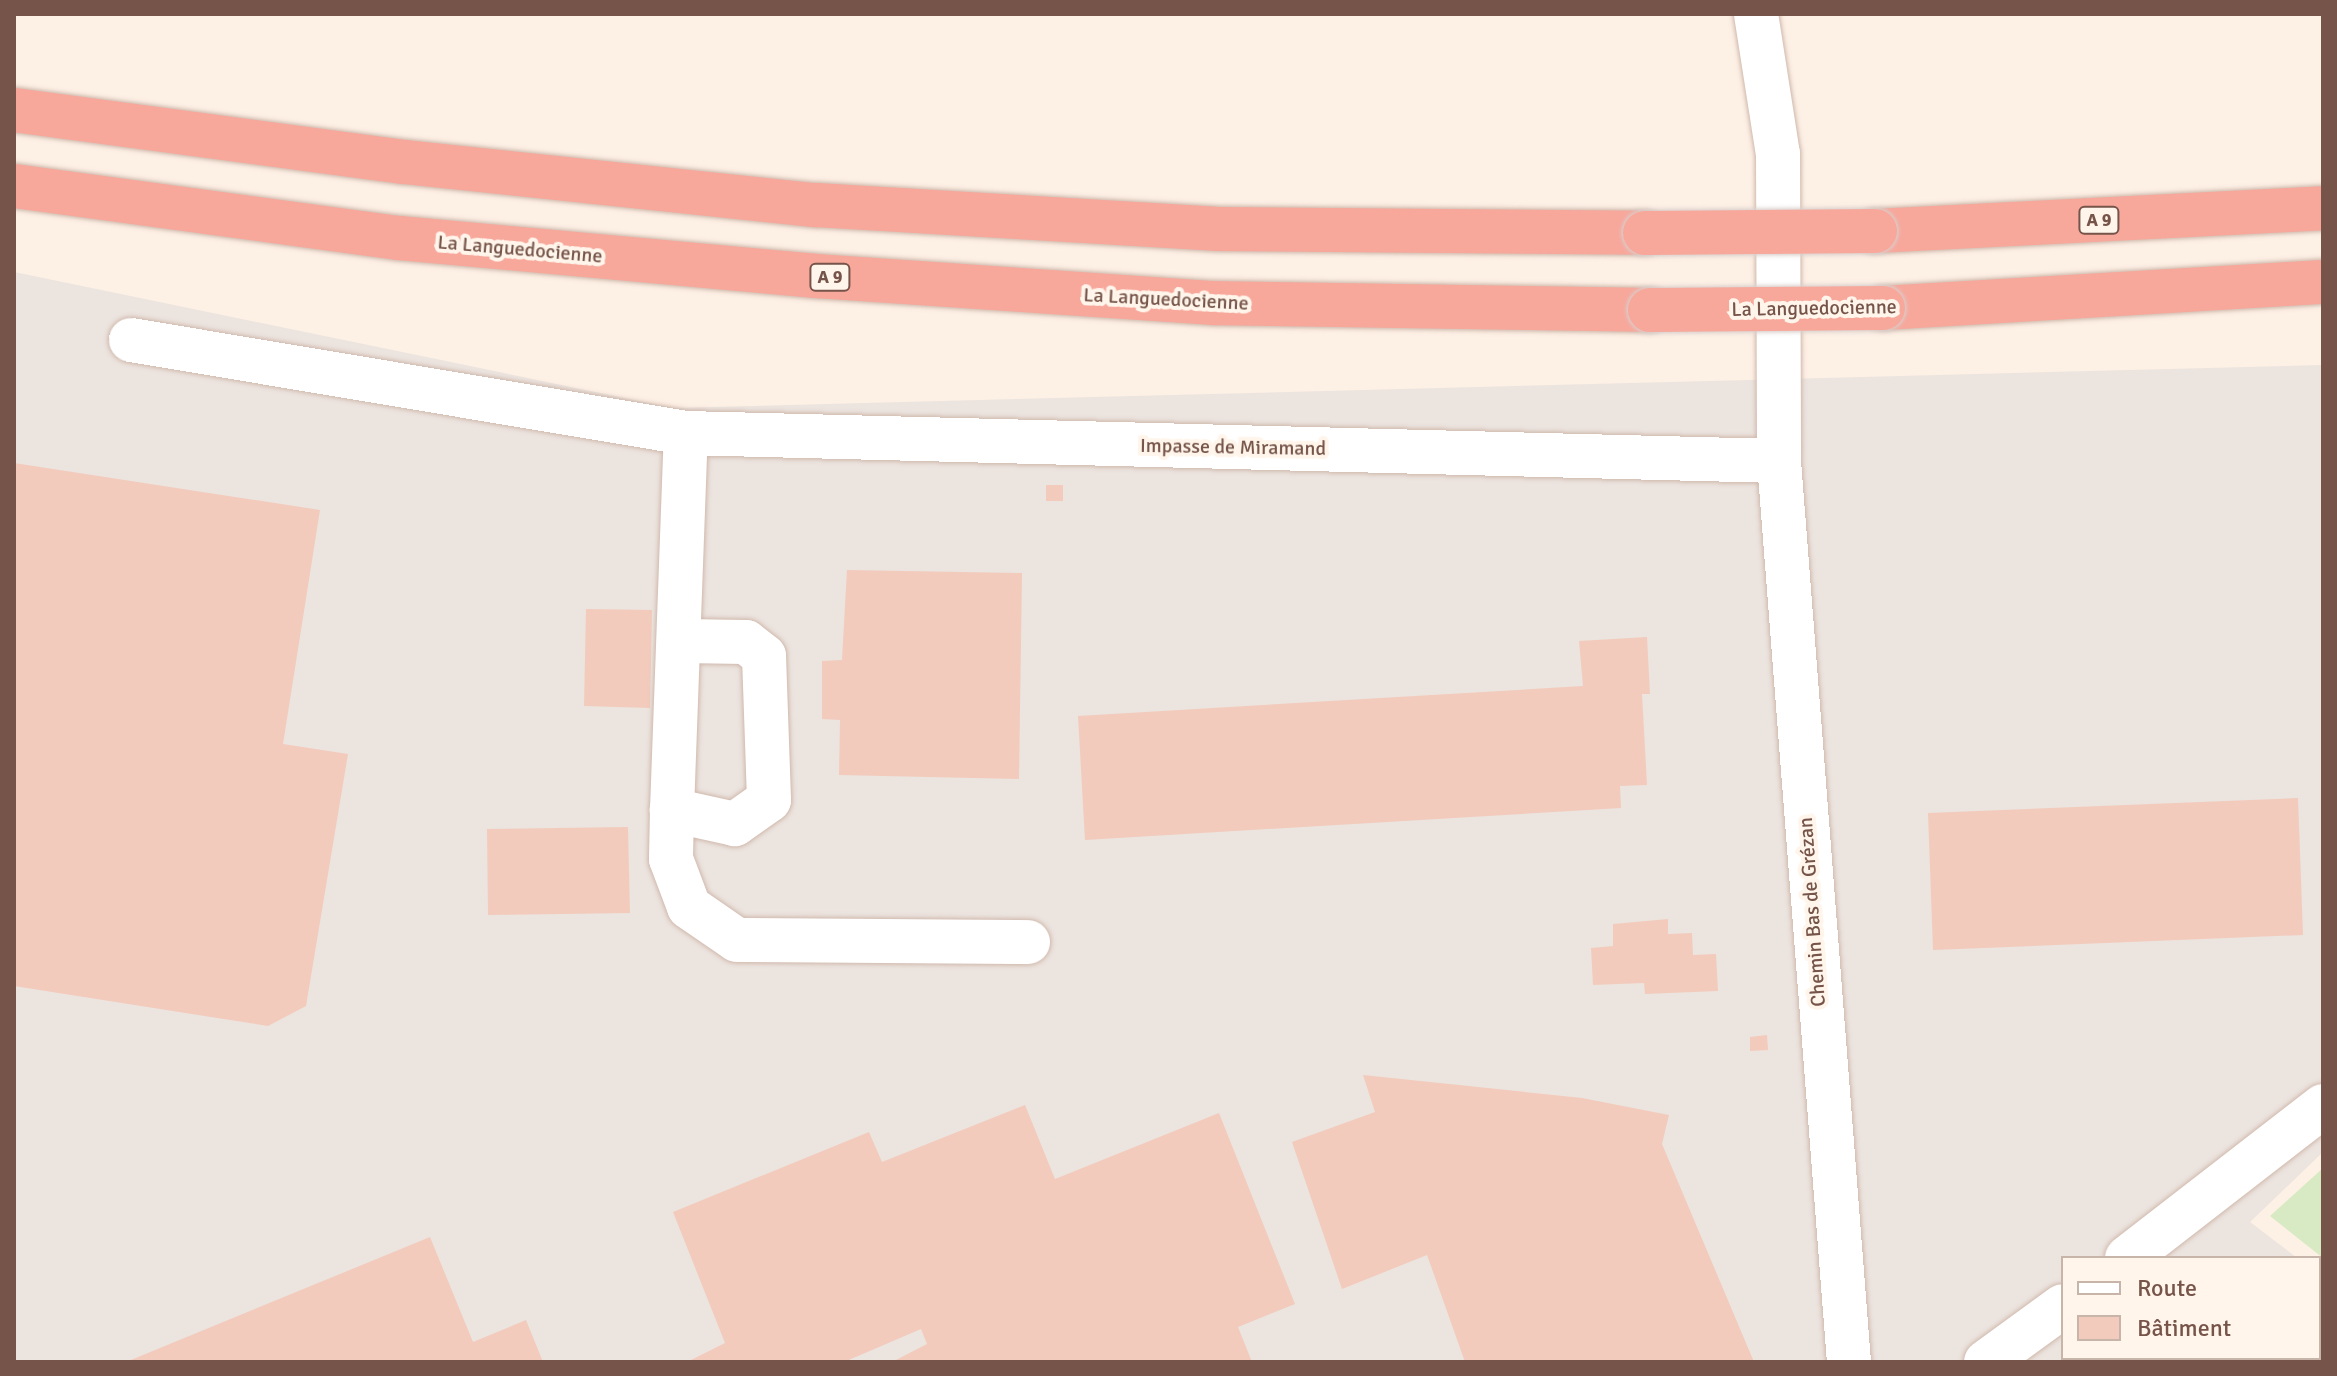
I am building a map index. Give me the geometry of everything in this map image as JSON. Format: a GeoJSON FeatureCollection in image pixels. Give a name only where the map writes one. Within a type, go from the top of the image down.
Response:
{"type":"FeatureCollection","features":[{"type":"Feature","properties":{"kind":"highway","name":"A 9"},"geometry":{"type":"LineString","coordinates":[[14,110],[404,162],[816,205],[1219,229],[1645,233],[1875,231],[2323,208]]}},
{"type":"Feature","properties":{"kind":"highway","name":"La Languedocienne"},"geometry":{"type":"LineString","coordinates":[[14,186],[399,238],[816,276],[1214,303],[1650,310],[1883,308],[2323,282]]}},
{"type":"Feature","properties":{"kind":"street","name":"Chemin Bas de Grézan"},"geometry":{"type":"LineString","coordinates":[[1756,14],[1778,154],[1779,461],[1849,1362]]}},
{"type":"Feature","properties":{"kind":"street","name":"Impasse de Miramand"},"geometry":{"type":"LineString","coordinates":[[131,340],[686,433],[1779,461]]}},
{"type":"Feature","properties":{"kind":"street"},"geometry":{"type":"LineString","coordinates":[[686,433],[682,641],[671,859],[689,907],[737,940],[1028,942]]}},
{"type":"Feature","properties":{"kind":"street"},"geometry":{"type":"LineString","coordinates":[[672,810],[735,824],[769,800],[764,656],[746,642],[682,641]]}},
{"type":"Feature","properties":{"kind":"street"},"geometry":{"type":"LineString","coordinates":[[2130,1256],[2323,1106]]}},
{"type":"Feature","properties":{"kind":"street"},"geometry":{"type":"LineString","coordinates":[[1986,1362],[2061,1307]]}},
{"type":"Feature","properties":{"kind":"shaded area"},"geometry":{"type":"Polygon","coordinates":[[[14,272],[673,408],[2323,365],[2323,1152],[2250,1222],[2294,1256],[2061,1256],[2061,1360],[2321,1360],[2321,1318],[2323,1362],[14,1362],[14,272]]]}},
{"type":"Feature","properties":{"kind":"green space"},"geometry":{"type":"Polygon","coordinates":[[[2323,1168],[2323,1258],[2270,1216],[2323,1168]]]}},
{"type":"Feature","properties":{"kind":"building"},"geometry":{"type":"Polygon","coordinates":[[[14,463],[320,510],[283,744],[348,754],[306,1006],[268,1026],[14,986],[14,463]]]}},
{"type":"Feature","properties":{"kind":"building"},"geometry":{"type":"Polygon","coordinates":[[[1046,485],[1063,485],[1063,501],[1046,501],[1046,485]]]}},
{"type":"Feature","properties":{"kind":"building"},"geometry":{"type":"Polygon","coordinates":[[[847,570],[1022,573],[1019,779],[839,775],[840,720],[822,719],[822,661],[842,660],[847,570]]]}},
{"type":"Feature","properties":{"kind":"building"},"geometry":{"type":"Polygon","coordinates":[[[586,609],[652,610],[650,708],[584,706],[586,609]]]}},
{"type":"Feature","properties":{"kind":"building"},"geometry":{"type":"Polygon","coordinates":[[[1647,637],[1650,694],[1642,694],[1647,785],[1620,786],[1621,808],[1085,840],[1078,716],[1583,686],[1579,641],[1647,637]]]}},
{"type":"Feature","properties":{"kind":"building"},"geometry":{"type":"Polygon","coordinates":[[[2298,798],[2303,935],[1933,950],[1928,813],[2298,798]]]}},
{"type":"Feature","properties":{"kind":"building"},"geometry":{"type":"Polygon","coordinates":[[[628,827],[630,913],[488,915],[487,829],[628,827]]]}},
{"type":"Feature","properties":{"kind":"building"},"geometry":{"type":"Polygon","coordinates":[[[1668,919],[1668,934],[1692,933],[1693,955],[1716,954],[1718,991],[1645,994],[1644,983],[1593,985],[1591,948],[1613,946],[1613,924],[1668,919]]]}},
{"type":"Feature","properties":{"kind":"building"},"geometry":{"type":"Polygon","coordinates":[[[1767,1035],[1768,1050],[1750,1051],[1750,1037],[1767,1035]]]}},
{"type":"Feature","properties":{"kind":"building"},"geometry":{"type":"Polygon","coordinates":[[[1363,1075],[1582,1098],[1669,1115],[1662,1144],[1754,1362],[1465,1362],[1427,1255],[1342,1289],[1292,1142],[1375,1112],[1363,1075]]]}},
{"type":"Feature","properties":{"kind":"building"},"geometry":{"type":"Polygon","coordinates":[[[1025,1105],[1055,1179],[1219,1113],[1295,1304],[1238,1327],[1252,1362],[892,1362],[927,1344],[921,1329],[844,1362],[687,1362],[725,1343],[673,1212],[869,1132],[882,1162],[1025,1105]]]}},
{"type":"Feature","properties":{"kind":"building"},"geometry":{"type":"Polygon","coordinates":[[[430,1237],[473,1342],[526,1320],[543,1362],[126,1362],[430,1237]]]}}]}
